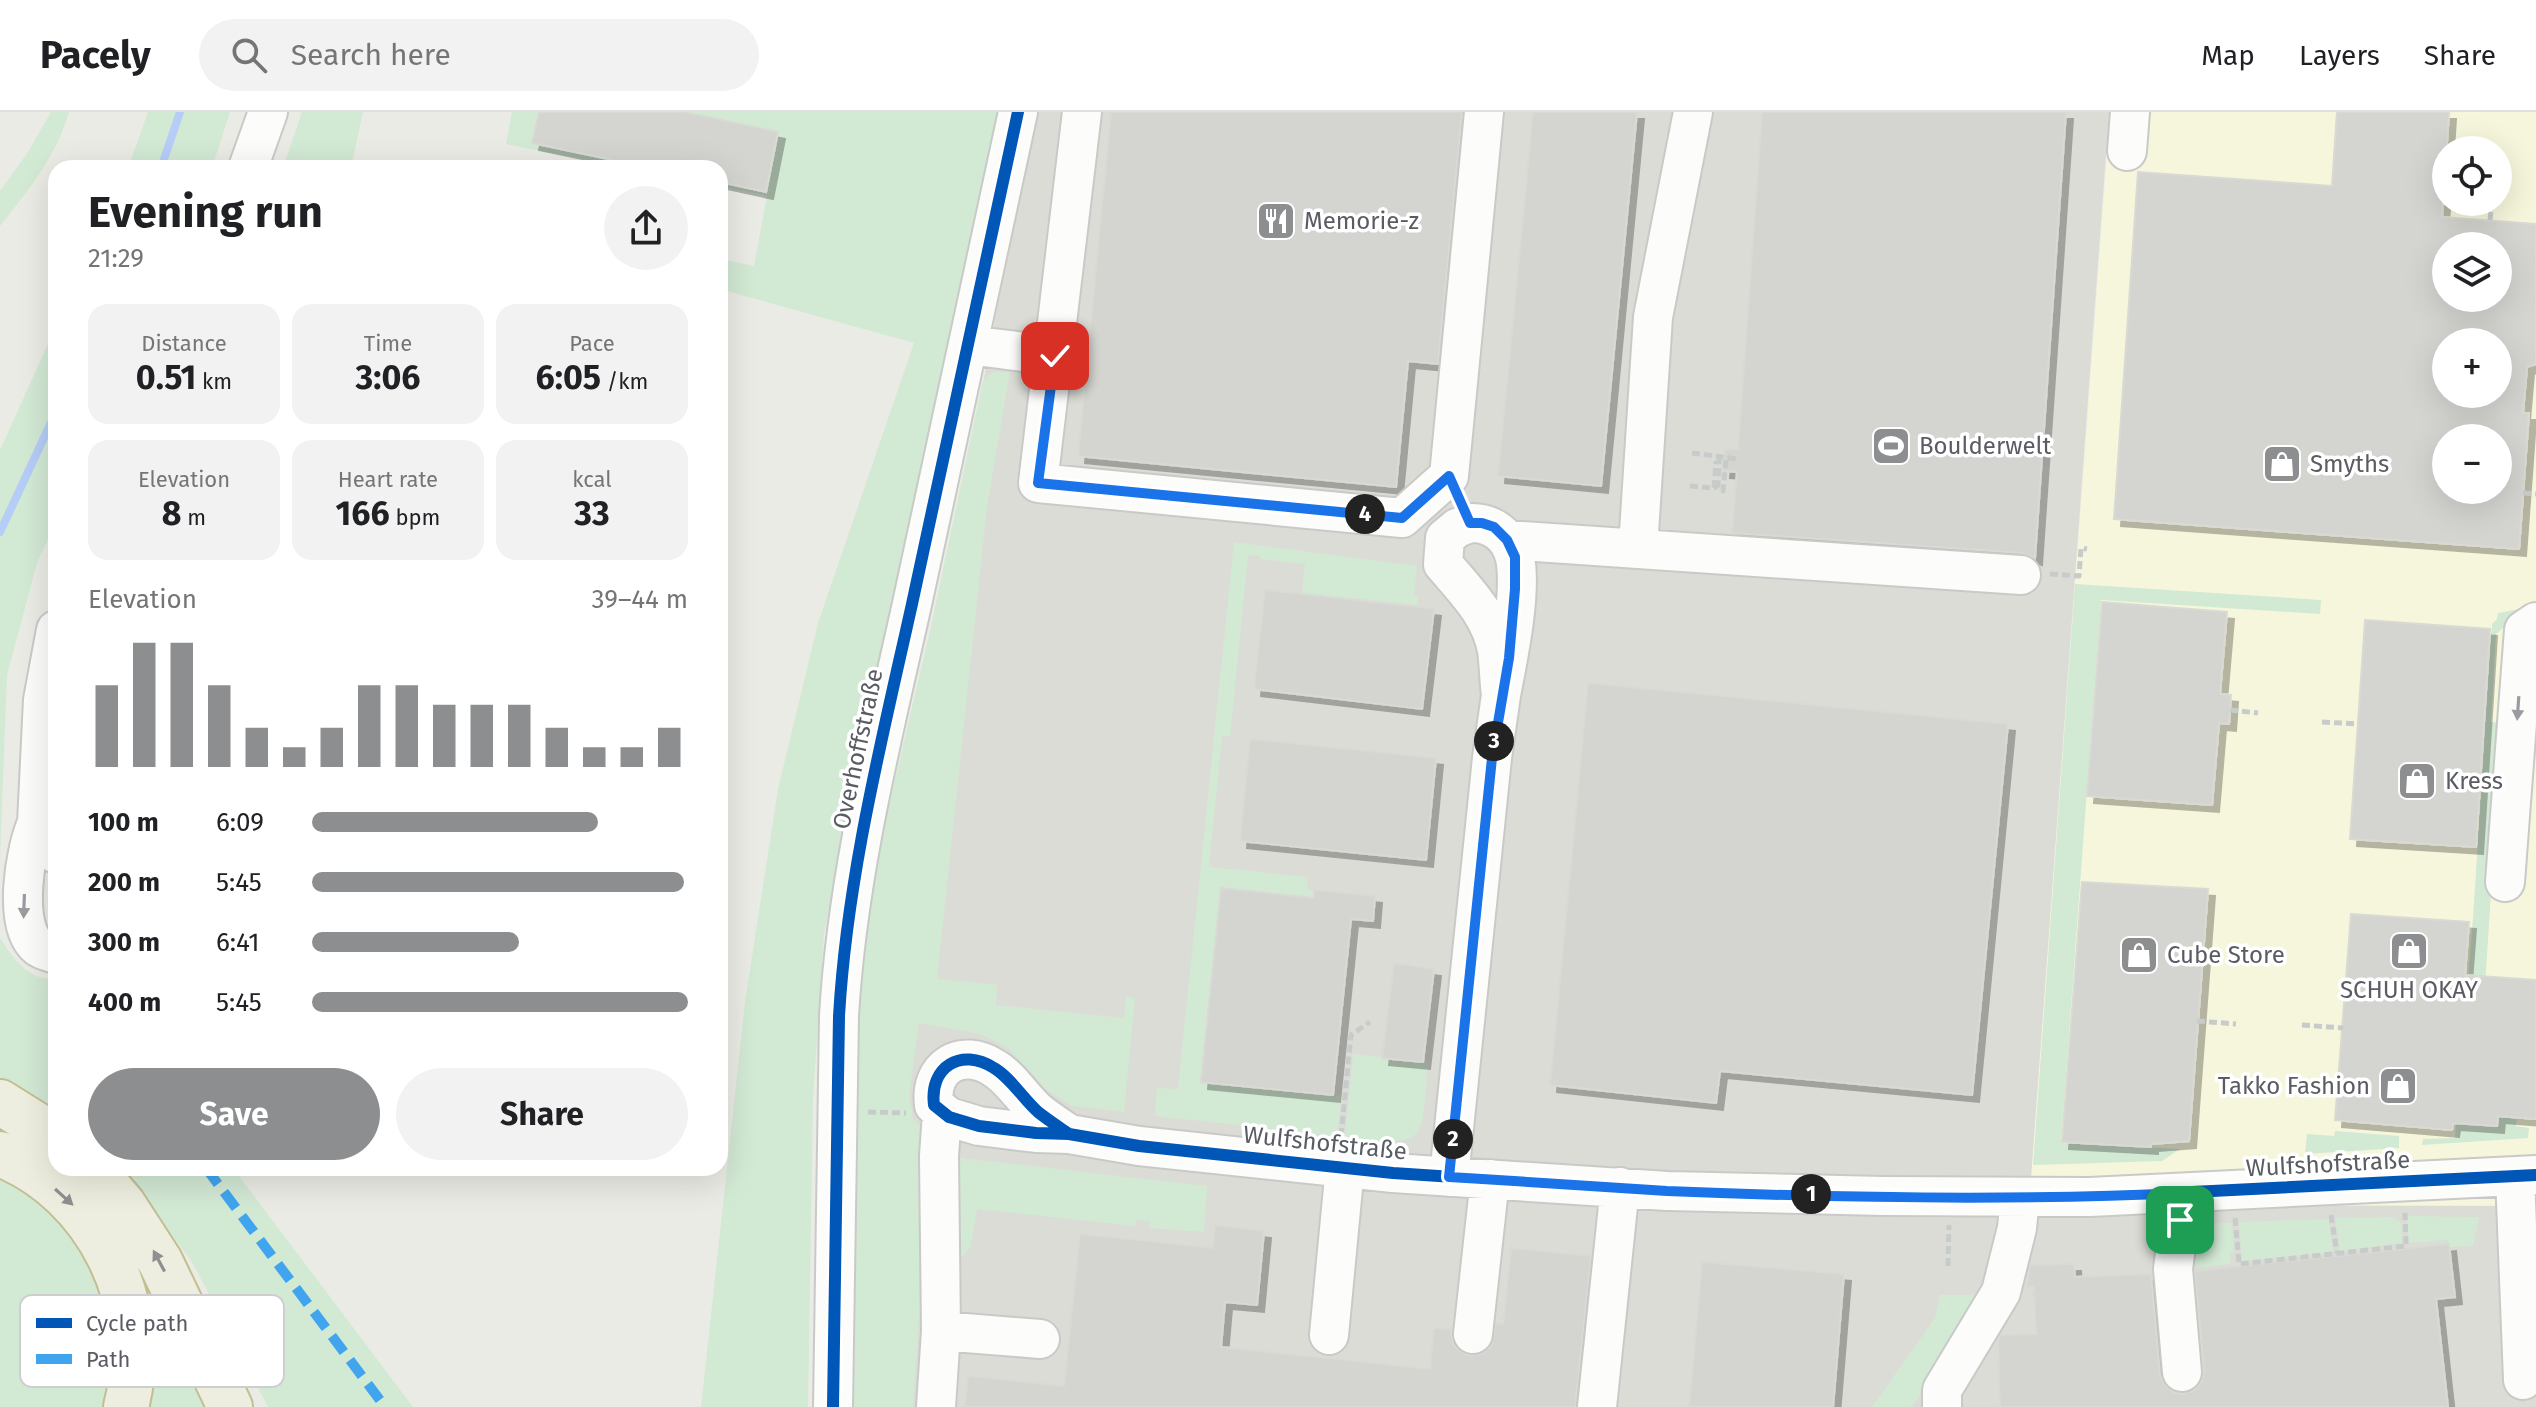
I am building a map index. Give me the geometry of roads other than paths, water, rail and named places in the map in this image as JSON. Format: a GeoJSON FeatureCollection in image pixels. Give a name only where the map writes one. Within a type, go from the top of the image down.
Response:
{"type":"FeatureCollection","features":[{"type":"Feature","properties":{"kind":"highway"},"geometry":{"type":"LineString","coordinates":[[0,1102],[48,1132]]}},
{"type":"Feature","properties":{"kind":"highway"},"geometry":{"type":"LineString","coordinates":[[0,1154],[40,1176],[87,1220],[108,1250],[123,1295]]}},
{"type":"Feature","properties":{"kind":"highway"},"geometry":{"type":"LineString","coordinates":[[99,1176],[147,1238],[175,1295]]}},
{"type":"Feature","properties":{"kind":"highway"},"geometry":{"type":"LineString","coordinates":[[126,1407],[129,1387]]}},
{"type":"Feature","properties":{"kind":"highway"},"geometry":{"type":"LineString","coordinates":[[220,1387],[230,1407]]}},
{"type":"Feature","properties":{"kind":"street"},"geometry":{"type":"LineString","coordinates":[[251,160],[268,112]]}},
{"type":"Feature","properties":{"kind":"street","name":"Overhoffstraße"},"geometry":{"type":"LineString","coordinates":[[833,1407],[836,1111],[842,971],[866,819],[1018,112]]}},
{"type":"Feature","properties":{"kind":"street"},"geometry":{"type":"LineString","coordinates":[[1082,112],[1038,483],[1402,518],[1449,476]]}},
{"type":"Feature","properties":{"kind":"street"},"geometry":{"type":"LineString","coordinates":[[1470,523],[1449,476],[1484,112]]}},
{"type":"Feature","properties":{"kind":"street"},"geometry":{"type":"LineString","coordinates":[[1638,548],[1653,317],[1693,112]]}},
{"type":"Feature","properties":{"kind":"street"},"geometry":{"type":"LineString","coordinates":[[2127,151],[2130,112]]}},
{"type":"Feature","properties":{"kind":"street"},"geometry":{"type":"LineString","coordinates":[[969,345],[1055,356]]}},
{"type":"Feature","properties":{"kind":"street"},"geometry":{"type":"LineString","coordinates":[[1449,1177],[1492,758],[1509,658],[1515,589],[1515,557],[1507,540],[1494,527],[1470,523],[1457,528],[1445,538],[1443,564],[1471,594],[1486,617],[1496,648],[1501,695]]}},
{"type":"Feature","properties":{"kind":"street"},"geometry":{"type":"LineString","coordinates":[[1507,540],[2021,575]]}},
{"type":"Feature","properties":{"kind":"street"},"geometry":{"type":"LineString","coordinates":[[2505,882],[2524,630],[2536,622]]}},
{"type":"Feature","properties":{"kind":"street"},"geometry":{"type":"LineString","coordinates":[[48,673],[43,700],[47,838],[29,842],[24,920],[31,939],[48,950]]}},
{"type":"Feature","properties":{"kind":"street","name":"Wulfshofstraße"},"geometry":{"type":"LineString","coordinates":[[1069,1134],[1039,1113],[994,1068],[964,1060],[949,1063],[939,1073],[932,1092],[934,1105],[930,1113],[979,1126],[1069,1134],[1139,1146],[1343,1154],[1449,1177],[1840,1195],[2090,1197],[2531,1175]]}},
{"type":"Feature","properties":{"kind":"street"},"geometry":{"type":"LineString","coordinates":[[930,1113],[939,1156],[941,1331],[936,1407]]}},
{"type":"Feature","properties":{"kind":"street"},"geometry":{"type":"LineString","coordinates":[[1329,1335],[1343,1154]]}},
{"type":"Feature","properties":{"kind":"street"},"geometry":{"type":"LineString","coordinates":[[2523,1380],[2531,1175]]}},
{"type":"Feature","properties":{"kind":"street"},"geometry":{"type":"LineString","coordinates":[[1473,1334],[1490,1179]]}},
{"type":"Feature","properties":{"kind":"street"},"geometry":{"type":"LineString","coordinates":[[1597,1407],[1620,1187]]}},
{"type":"Feature","properties":{"kind":"street"},"geometry":{"type":"LineString","coordinates":[[2182,1372],[2173,1269],[2183,1193]]}},
{"type":"Feature","properties":{"kind":"street"},"geometry":{"type":"LineString","coordinates":[[1942,1407],[1942,1390],[2001,1292],[2017,1228],[2020,1197]]}},
{"type":"Feature","properties":{"kind":"street"},"geometry":{"type":"LineString","coordinates":[[941,1331],[1040,1339]]}},
{"type":"Feature","properties":{"kind":"waterway"},"geometry":{"type":"LineString","coordinates":[[164,160],[180,112]]}},
{"type":"Feature","properties":{"kind":"waterway"},"geometry":{"type":"LineString","coordinates":[[0,532],[48,429]]}},
{"type":"Feature","properties":{"kind":"place","name":"Memorie-z"},"geometry":{"type":"Point","coordinates":[1276,221]}},
{"type":"Feature","properties":{"kind":"place","name":"Boulderwelt"},"geometry":{"type":"Point","coordinates":[1891,446]}},
{"type":"Feature","properties":{"kind":"place","name":"Smyths"},"geometry":{"type":"Point","coordinates":[2282,464]}},
{"type":"Feature","properties":{"kind":"place","name":"Kress"},"geometry":{"type":"Point","coordinates":[2417,781]}},
{"type":"Feature","properties":{"kind":"place","name":"SCHUH OKAY"},"geometry":{"type":"Point","coordinates":[2409,951]}},
{"type":"Feature","properties":{"kind":"place","name":"Cube Store"},"geometry":{"type":"Point","coordinates":[2139,955]}},
{"type":"Feature","properties":{"kind":"place","name":"Takko Fashion"},"geometry":{"type":"Point","coordinates":[2398,1086]}}]}
